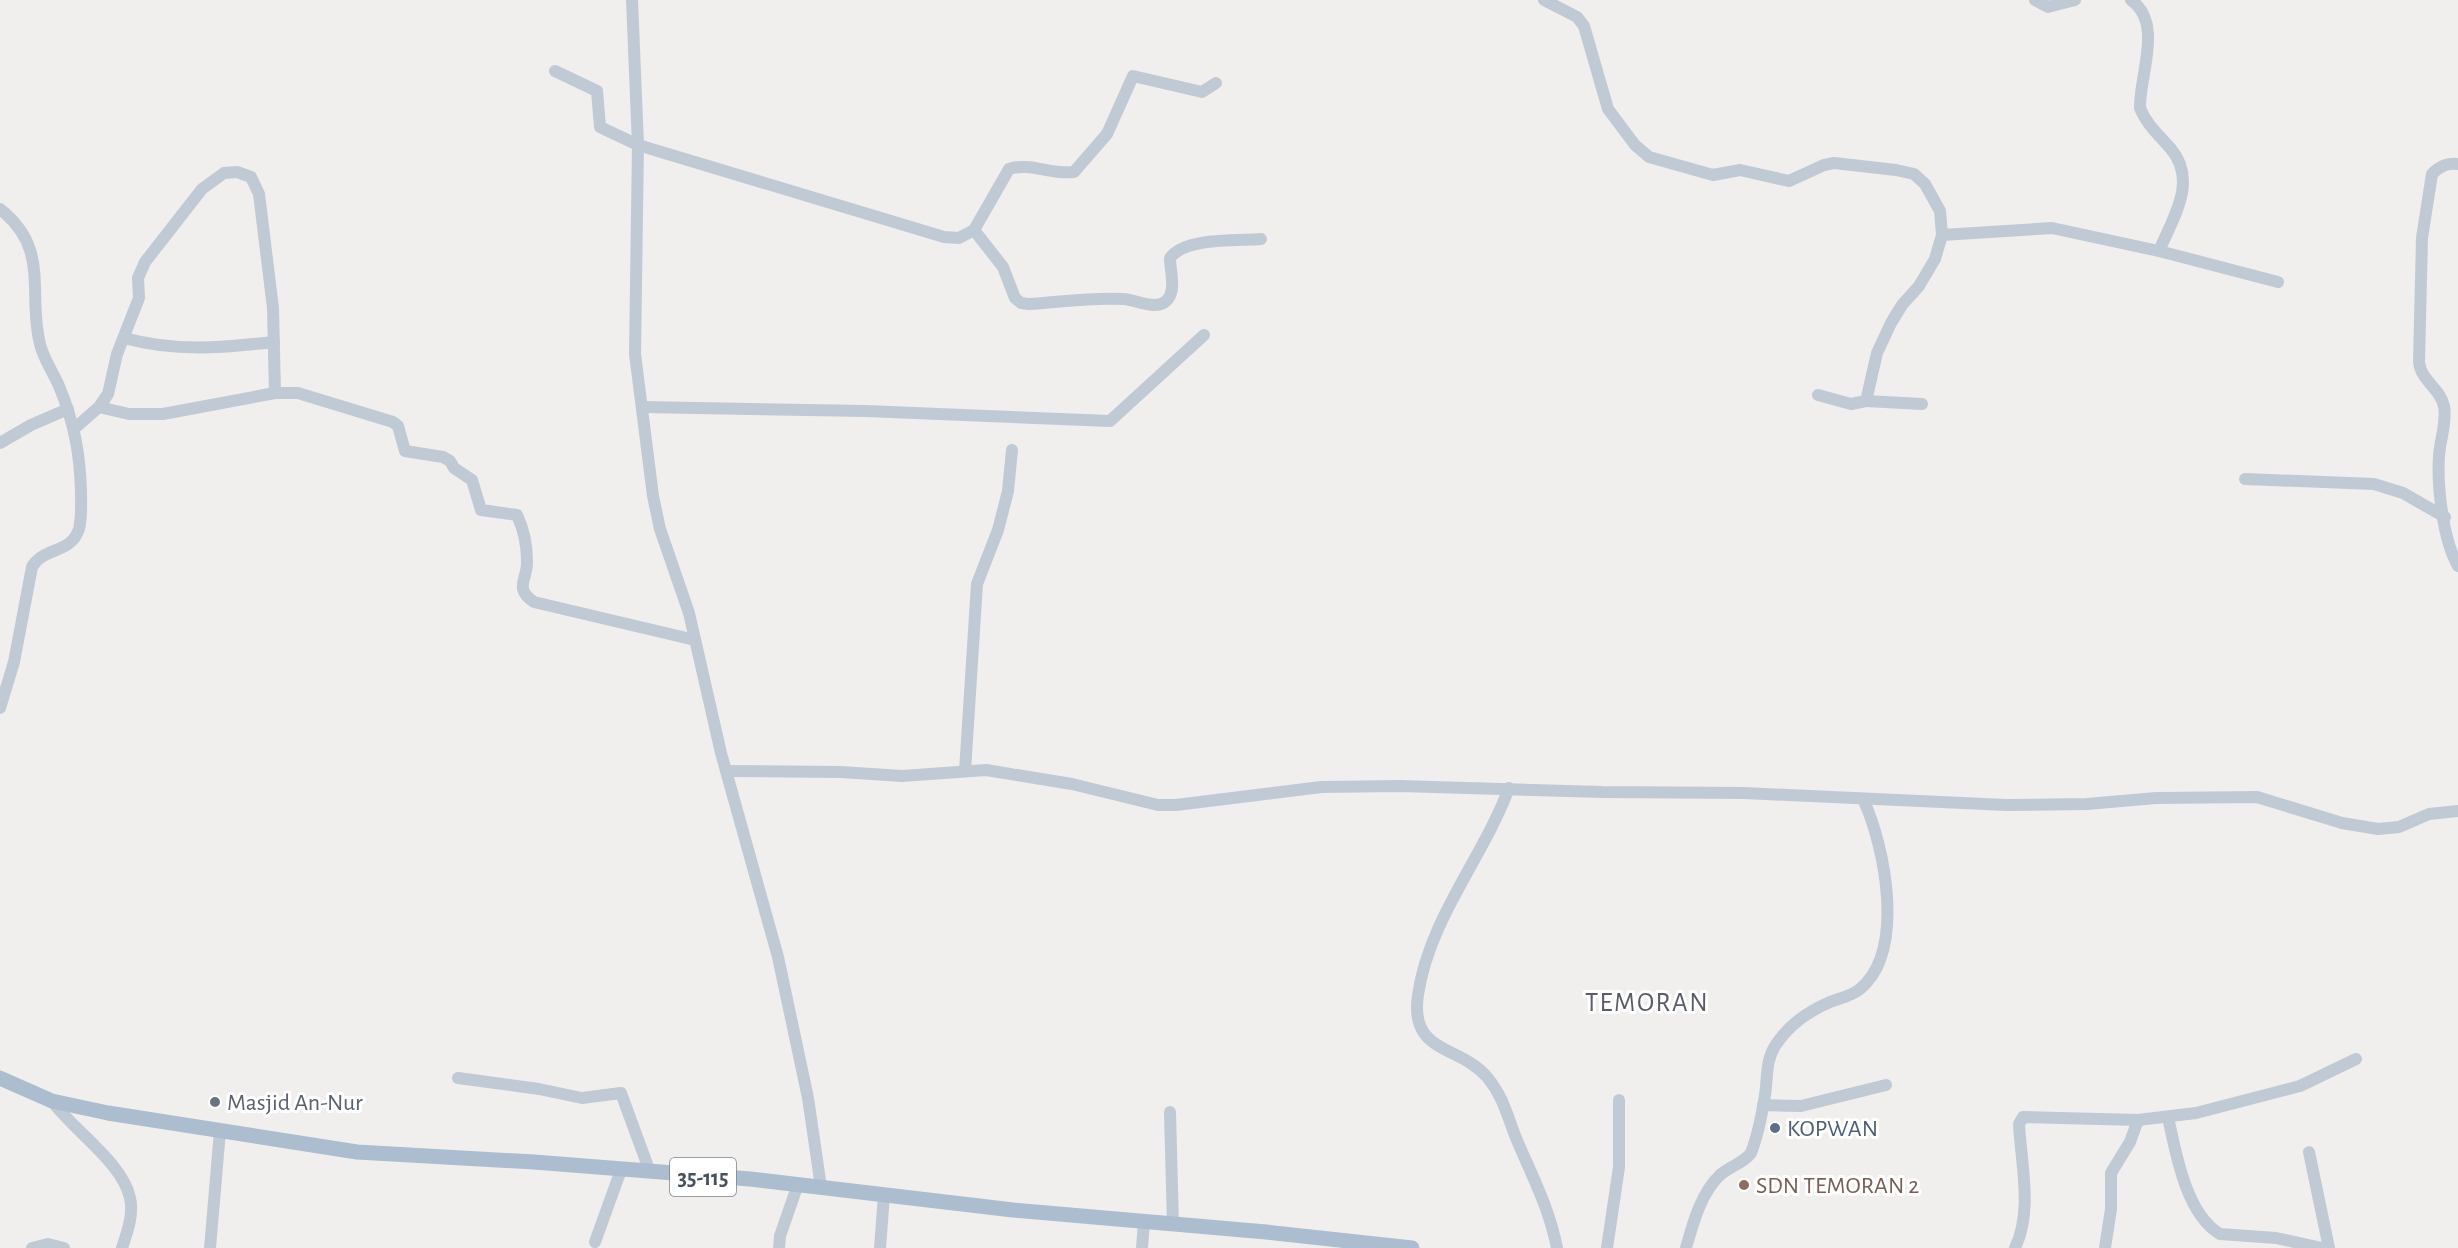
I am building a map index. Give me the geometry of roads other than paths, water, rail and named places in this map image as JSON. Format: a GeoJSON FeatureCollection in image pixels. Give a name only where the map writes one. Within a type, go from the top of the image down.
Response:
{"type":"FeatureCollection","features":[{"type":"Feature","properties":{"kind":"main road","name":"35-115"},"geometry":{"type":"LineString","coordinates":[[0,1077],[52,1101],[108,1113],[376,1154],[798,1184],[884,1195],[1413,1248]]}},
{"type":"Feature","properties":{"kind":"street"},"geometry":{"type":"LineString","coordinates":[[632,0],[638,145],[635,354],[660,529],[695,640],[726,771],[778,957],[808,1098],[821,1187]]}},
{"type":"Feature","properties":{"kind":"street"},"geometry":{"type":"LineString","coordinates":[[1544,0],[1577,17],[1584,26],[1608,109],[1635,145],[1650,157],[1713,176],[1740,170],[1782,181],[1798,178],[1824,165],[1834,163],[1914,174],[1925,184],[1940,211],[1942,235],[1935,259],[1919,286],[1902,305],[1886,333],[1877,353],[1866,401]]}},
{"type":"Feature","properties":{"kind":"street"},"geometry":{"type":"LineString","coordinates":[[2035,0],[2048,7],[2075,0]]}},
{"type":"Feature","properties":{"kind":"street"},"geometry":{"type":"LineString","coordinates":[[2131,0],[2143,13],[2147,29],[2140,108],[2146,119],[2181,161],[2184,173],[2181,195],[2159,251]]}},
{"type":"Feature","properties":{"kind":"street"},"geometry":{"type":"LineString","coordinates":[[555,71],[597,91],[600,127],[638,145],[804,197],[944,237],[959,238],[974,230],[1009,169],[1022,165],[1059,174],[1074,172],[1107,134],[1133,76],[1142,76],[1164,84],[1202,92],[1216,83]]}},
{"type":"Feature","properties":{"kind":"street"},"geometry":{"type":"LineString","coordinates":[[2458,164],[2449,163],[2432,174],[2422,238],[2420,278],[2420,369],[2443,403],[2445,414],[2438,475],[2453,557],[2458,566]]}},
{"type":"Feature","properties":{"kind":"street"},"geometry":{"type":"LineString","coordinates":[[75,428],[99,407],[108,394],[124,338],[139,298],[138,278],[145,262],[202,189],[224,174],[237,172],[251,177],[259,194],[273,308],[275,393]]}},
{"type":"Feature","properties":{"kind":"street"},"geometry":{"type":"LineString","coordinates":[[0,209],[18,228],[29,246],[37,277],[36,321],[41,348],[75,428],[81,474],[81,518],[78,531],[66,548],[40,556],[32,567],[14,662],[0,708]]}},
{"type":"Feature","properties":{"kind":"street"},"geometry":{"type":"LineString","coordinates":[[1942,235],[2052,228],[2159,251],[2278,282]]}},
{"type":"Feature","properties":{"kind":"street"},"geometry":{"type":"LineString","coordinates":[[974,230],[1003,267],[1015,298],[1021,303],[1029,304],[1092,299],[1125,299],[1154,306],[1163,304],[1170,297],[1172,284],[1170,258],[1180,248],[1202,243],[1262,239]]}},
{"type":"Feature","properties":{"kind":"street"},"geometry":{"type":"LineString","coordinates":[[642,407],[866,411],[1110,421],[1204,335]]}},
{"type":"Feature","properties":{"kind":"street"},"geometry":{"type":"LineString","coordinates":[[124,338],[153,346],[180,349],[274,342]]}},
{"type":"Feature","properties":{"kind":"street"},"geometry":{"type":"LineString","coordinates":[[99,407],[129,414],[163,414],[275,393],[311,395],[333,405],[393,422],[398,426],[405,451],[443,457],[472,480],[480,510],[517,515],[523,528],[528,564],[522,588],[526,597],[534,603],[695,640]]}},
{"type":"Feature","properties":{"kind":"street"},"geometry":{"type":"LineString","coordinates":[[1818,395],[1851,404],[1866,401],[1922,404]]}},
{"type":"Feature","properties":{"kind":"street"},"geometry":{"type":"LineString","coordinates":[[0,443],[31,425],[68,409]]}},
{"type":"Feature","properties":{"kind":"street"},"geometry":{"type":"LineString","coordinates":[[965,771],[977,584],[998,530],[1008,490],[1012,450]]}},
{"type":"Feature","properties":{"kind":"street"},"geometry":{"type":"LineString","coordinates":[[2245,479],[2374,484],[2403,493],[2445,517]]}},
{"type":"Feature","properties":{"kind":"street"},"geometry":{"type":"LineString","coordinates":[[726,771],[841,771],[902,776],[965,771],[1029,776],[1158,805],[1195,804],[1321,787],[1509,788],[1602,792],[1744,793],[2006,805],[2087,804],[2156,798],[2257,796],[2342,823],[2378,829],[2399,827],[2429,814],[2458,812]]}},
{"type":"Feature","properties":{"kind":"street"},"geometry":{"type":"LineString","coordinates":[[1509,788],[1492,830],[1444,918],[1422,976],[1417,1004],[1422,1027],[1431,1042],[1480,1069],[1503,1100],[1516,1136],[1543,1196],[1557,1248]]}},
{"type":"Feature","properties":{"kind":"street"},"geometry":{"type":"LineString","coordinates":[[1686,1248],[1698,1212],[1712,1185],[1722,1173],[1751,1153],[1763,1105],[1768,1058],[1780,1039],[1810,1012],[1861,988],[1880,958],[1885,939],[1887,897],[1874,826],[1863,799]]}},
{"type":"Feature","properties":{"kind":"street"},"geometry":{"type":"LineString","coordinates":[[2015,1248],[2022,1234],[2025,1214],[2020,1119],[2023,1117],[2138,1120],[2196,1113],[2300,1086],[2356,1059]]}},
{"type":"Feature","properties":{"kind":"street"},"geometry":{"type":"LineString","coordinates":[[458,1078],[539,1089],[582,1098],[621,1093],[650,1173]]}},
{"type":"Feature","properties":{"kind":"street"},"geometry":{"type":"LineString","coordinates":[[1763,1105],[1801,1106],[1886,1084]]}},
{"type":"Feature","properties":{"kind":"street"},"geometry":{"type":"LineString","coordinates":[[1607,1248],[1619,1167],[1620,1100]]}},
{"type":"Feature","properties":{"kind":"street"},"geometry":{"type":"LineString","coordinates":[[52,1101],[72,1126],[117,1172],[128,1191],[130,1217],[122,1248]]}},
{"type":"Feature","properties":{"kind":"street"},"geometry":{"type":"LineString","coordinates":[[1170,1112],[1173,1225]]}},
{"type":"Feature","properties":{"kind":"street"},"geometry":{"type":"LineString","coordinates":[[2168,1117],[2180,1169],[2200,1216],[2212,1229],[2220,1234],[2276,1238],[2322,1248]]}},
{"type":"Feature","properties":{"kind":"street"},"geometry":{"type":"LineString","coordinates":[[2104,1248],[2111,1209],[2110,1173],[2130,1142],[2138,1120]]}},
{"type":"Feature","properties":{"kind":"street"},"geometry":{"type":"LineString","coordinates":[[210,1248],[220,1131]]}},
{"type":"Feature","properties":{"kind":"street"},"geometry":{"type":"LineString","coordinates":[[2308,1152],[2329,1248]]}},
{"type":"Feature","properties":{"kind":"street"},"geometry":{"type":"LineString","coordinates":[[596,1242],[621,1170]]}},
{"type":"Feature","properties":{"kind":"street"},"geometry":{"type":"LineString","coordinates":[[778,1248],[798,1184]]}},
{"type":"Feature","properties":{"kind":"street"},"geometry":{"type":"LineString","coordinates":[[880,1248],[884,1195]]}},
{"type":"Feature","properties":{"kind":"street"},"geometry":{"type":"LineString","coordinates":[[1142,1248],[1144,1222]]}},
{"type":"Feature","properties":{"kind":"street"},"geometry":{"type":"LineString","coordinates":[[32,1248],[48,1244],[64,1248]]}},
{"type":"Feature","properties":{"kind":"place","name":"Masjid An-Nur"},"geometry":{"type":"Point","coordinates":[215,1102]}},
{"type":"Feature","properties":{"kind":"place","name":"KOPWAN"},"geometry":{"type":"Point","coordinates":[1775,1128]}},
{"type":"Feature","properties":{"kind":"place","name":"SDN TEMORAN 2"},"geometry":{"type":"Point","coordinates":[1744,1185]}},
{"type":"Feature","properties":{"kind":"district","name":"TEMORAN"},"geometry":{"type":"Point","coordinates":[1647,1002]}}]}
